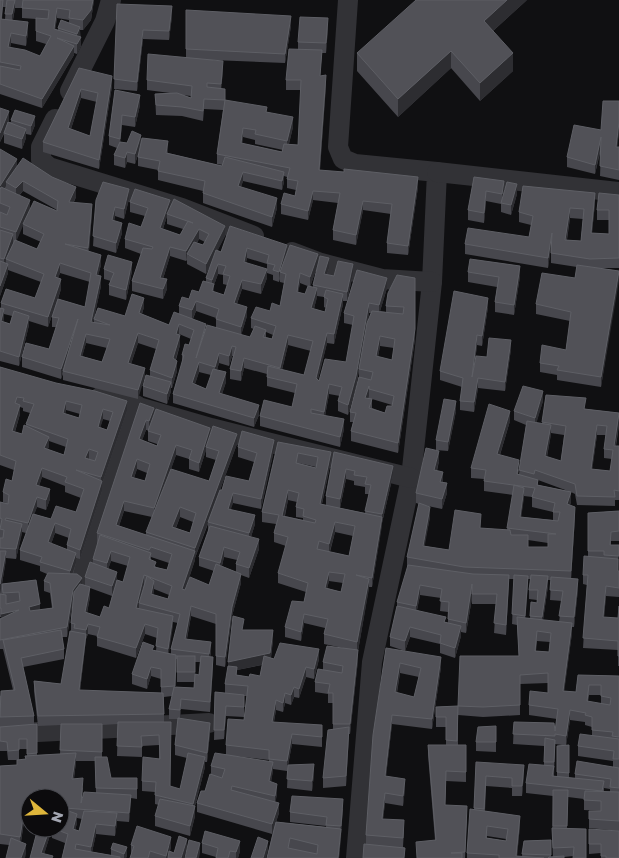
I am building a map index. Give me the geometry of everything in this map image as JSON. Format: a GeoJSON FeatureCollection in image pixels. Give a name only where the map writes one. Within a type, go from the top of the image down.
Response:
{"type":"FeatureCollection","features":[{"type":"Feature","properties":{"kind":"street"},"geometry":{"type":"LineString","coordinates":[[111,0],[98,36],[41,147],[41,160],[49,167],[182,208],[321,264],[382,279],[432,282]]}},
{"type":"Feature","properties":{"kind":"street"},"geometry":{"type":"LineString","coordinates":[[348,0],[338,147],[343,159],[354,164],[619,192]]}},
{"type":"Feature","properties":{"kind":"street"},"geometry":{"type":"LineString","coordinates":[[356,858],[372,662],[411,478],[432,282],[437,172]]}},
{"type":"Feature","properties":{"kind":"street"},"geometry":{"type":"LineString","coordinates":[[81,391],[136,405],[211,428],[411,478]]}},
{"type":"Feature","properties":{"kind":"street"},"geometry":{"type":"LineString","coordinates":[[80,579],[136,405]]}},
{"type":"Feature","properties":{"kind":"street"},"geometry":{"type":"LineString","coordinates":[[0,734],[209,723]]}},
{"type":"Feature","properties":{"kind":"building"},"geometry":{"type":"Polygon","coordinates":[[[0,0],[3,0],[1,19],[28,22],[26,36],[11,33],[8,47],[25,50],[40,56],[51,36],[36,31],[36,18],[48,19],[49,10],[22,8],[23,0],[93,0],[91,10],[83,20],[69,18],[70,10],[57,8],[54,29],[81,37],[77,44],[57,38],[74,46],[42,99],[0,84],[0,66],[20,70],[21,66],[0,62],[0,0]]]}},
{"type":"Feature","properties":{"kind":"building"},"geometry":{"type":"Polygon","coordinates":[[[7,0],[15,0],[12,14],[5,14],[7,0]]]}},
{"type":"Feature","properties":{"kind":"building"},"geometry":{"type":"Polygon","coordinates":[[[416,0],[507,0],[484,21],[513,53],[480,83],[451,51],[398,99],[357,53],[416,0]]]}},
{"type":"Feature","properties":{"kind":"building"},"geometry":{"type":"Polygon","coordinates":[[[117,4],[172,6],[169,31],[143,30],[137,82],[114,79],[117,4]]]}},
{"type":"Feature","properties":{"kind":"building"},"geometry":{"type":"Polygon","coordinates":[[[186,10],[291,16],[285,54],[186,49],[186,10]]]}},
{"type":"Feature","properties":{"kind":"building"},"geometry":{"type":"Polygon","coordinates":[[[300,17],[328,18],[326,43],[298,42],[300,17]]]}},
{"type":"Feature","properties":{"kind":"building"},"geometry":{"type":"Polygon","coordinates":[[[61,20],[80,27],[77,34],[58,28],[61,20]]]}},
{"type":"Feature","properties":{"kind":"building"},"geometry":{"type":"Polygon","coordinates":[[[289,49],[322,50],[320,76],[326,75],[319,170],[344,172],[344,169],[418,177],[408,246],[387,243],[392,204],[363,201],[356,235],[333,230],[340,193],[313,191],[308,211],[281,204],[284,193],[295,196],[298,181],[287,179],[290,168],[217,154],[225,100],[267,107],[266,112],[293,117],[287,141],[255,134],[256,130],[243,128],[241,143],[282,152],[284,144],[298,145],[301,80],[286,80],[289,49]]]}},
{"type":"Feature","properties":{"kind":"building"},"geometry":{"type":"Polygon","coordinates":[[[148,54],[223,61],[221,84],[207,83],[207,87],[225,89],[225,100],[204,99],[203,111],[156,105],[155,94],[177,93],[191,98],[192,86],[147,80],[148,54]]]}},
{"type":"Feature","properties":{"kind":"building"},"geometry":{"type":"Polygon","coordinates":[[[79,68],[112,76],[99,160],[43,142],[79,68]],[[81,89],[68,128],[90,136],[98,93],[81,89]]]}},
{"type":"Feature","properties":{"kind":"building"},"geometry":{"type":"Polygon","coordinates":[[[115,90],[140,95],[135,117],[122,115],[120,139],[109,136],[115,90]]]}},
{"type":"Feature","properties":{"kind":"building"},"geometry":{"type":"Polygon","coordinates":[[[603,101],[619,101],[616,147],[619,147],[619,170],[600,166],[601,137],[595,165],[567,157],[574,125],[601,130],[603,101]]]}},
{"type":"Feature","properties":{"kind":"building"},"geometry":{"type":"Polygon","coordinates":[[[0,108],[9,111],[0,133],[0,108]]]}},
{"type":"Feature","properties":{"kind":"building"},"geometry":{"type":"Polygon","coordinates":[[[15,110],[35,116],[31,126],[11,120],[15,110]]]}},
{"type":"Feature","properties":{"kind":"building"},"geometry":{"type":"Polygon","coordinates":[[[8,122],[26,129],[22,139],[4,133],[8,122]]]}},
{"type":"Feature","properties":{"kind":"building"},"geometry":{"type":"Polygon","coordinates":[[[132,131],[141,135],[135,154],[127,152],[125,158],[114,155],[120,142],[127,143],[132,131]]]}},
{"type":"Feature","properties":{"kind":"building"},"geometry":{"type":"Polygon","coordinates":[[[142,138],[168,141],[166,153],[222,166],[225,157],[284,172],[282,181],[243,172],[238,186],[277,198],[272,217],[203,193],[205,181],[158,171],[160,161],[138,157],[142,138]]]}},
{"type":"Feature","properties":{"kind":"building"},"geometry":{"type":"Polygon","coordinates":[[[0,149],[17,159],[0,186],[0,149]]]}},
{"type":"Feature","properties":{"kind":"building"},"geometry":{"type":"Polygon","coordinates":[[[23,158],[52,177],[76,187],[69,202],[92,204],[88,248],[65,244],[101,255],[96,275],[101,276],[91,322],[110,325],[94,319],[98,308],[125,316],[132,294],[144,298],[139,313],[169,325],[174,312],[206,324],[196,358],[207,325],[250,337],[255,326],[266,330],[263,337],[272,339],[276,326],[251,318],[256,307],[270,311],[272,303],[280,306],[286,274],[280,272],[290,245],[318,254],[310,277],[300,273],[297,292],[305,294],[308,286],[317,288],[311,308],[325,312],[328,299],[324,297],[326,290],[343,294],[334,334],[327,333],[316,378],[319,381],[325,359],[346,362],[354,316],[344,313],[357,270],[387,278],[379,305],[369,303],[356,376],[348,405],[338,401],[342,387],[329,384],[324,412],[311,409],[311,413],[344,419],[340,437],[260,416],[264,400],[292,407],[297,384],[267,377],[268,366],[304,375],[313,341],[288,335],[280,368],[244,358],[241,371],[230,369],[236,347],[232,346],[229,356],[219,353],[215,367],[199,362],[192,383],[206,389],[213,369],[226,372],[219,393],[259,405],[254,418],[173,394],[184,355],[182,355],[185,344],[189,345],[194,330],[179,324],[176,334],[180,335],[173,358],[177,361],[172,378],[150,370],[159,340],[138,333],[128,363],[145,368],[138,390],[63,371],[78,319],[61,369],[22,357],[26,343],[49,349],[59,318],[52,317],[58,299],[85,307],[91,273],[60,263],[55,277],[61,279],[48,317],[1,303],[6,289],[35,298],[44,274],[6,259],[15,240],[37,249],[44,234],[23,224],[34,201],[57,211],[58,201],[23,181],[16,188],[6,182],[23,158]],[[86,334],[80,356],[102,362],[110,339],[86,334]]]}},
{"type":"Feature","properties":{"kind":"building"},"geometry":{"type":"Polygon","coordinates":[[[474,177],[504,181],[502,194],[486,191],[484,213],[468,210],[474,177]]]}},
{"type":"Feature","properties":{"kind":"building"},"geometry":{"type":"Polygon","coordinates":[[[103,182],[129,189],[124,209],[115,207],[112,220],[122,223],[116,243],[93,236],[96,200],[103,182]]]}},
{"type":"Feature","properties":{"kind":"building"},"geometry":{"type":"Polygon","coordinates":[[[507,182],[517,184],[511,205],[501,203],[507,182]]]}},
{"type":"Feature","properties":{"kind":"building"},"geometry":{"type":"Polygon","coordinates":[[[523,186],[595,193],[591,233],[609,234],[609,210],[597,210],[599,193],[619,195],[619,258],[590,259],[551,253],[552,233],[548,258],[465,244],[468,228],[529,237],[533,216],[519,212],[523,186]],[[570,208],[565,240],[581,241],[584,209],[570,208]]]}},
{"type":"Feature","properties":{"kind":"building"},"geometry":{"type":"Polygon","coordinates":[[[1,187],[30,200],[16,232],[0,227],[0,212],[7,215],[10,207],[0,203],[1,187]]]}},
{"type":"Feature","properties":{"kind":"building"},"geometry":{"type":"Polygon","coordinates":[[[135,189],[170,200],[160,228],[180,235],[188,221],[167,214],[174,199],[225,226],[206,264],[187,254],[194,242],[203,245],[209,234],[199,229],[186,251],[170,247],[160,278],[167,279],[163,289],[132,281],[143,248],[152,249],[153,247],[125,239],[129,223],[141,227],[148,208],[130,202],[135,189]]]}},
{"type":"Feature","properties":{"kind":"building"},"geometry":{"type":"Polygon","coordinates":[[[230,226],[287,245],[279,272],[273,270],[275,265],[267,263],[269,255],[247,248],[244,262],[267,269],[261,284],[242,280],[234,303],[247,307],[241,327],[216,319],[219,309],[196,301],[192,310],[179,306],[182,297],[189,299],[192,290],[199,292],[203,281],[214,284],[212,291],[224,295],[230,276],[223,274],[226,266],[218,264],[212,280],[206,278],[216,250],[221,252],[230,226]]]}},
{"type":"Feature","properties":{"kind":"building"},"geometry":{"type":"Polygon","coordinates":[[[0,230],[13,234],[4,259],[0,258],[0,230]]]}},
{"type":"Feature","properties":{"kind":"building"},"geometry":{"type":"Polygon","coordinates":[[[108,255],[132,262],[126,290],[109,285],[114,273],[104,269],[108,255]]]}},
{"type":"Feature","properties":{"kind":"building"},"geometry":{"type":"Polygon","coordinates":[[[320,256],[329,258],[324,274],[334,276],[338,261],[353,264],[347,292],[313,285],[320,256]]]}},
{"type":"Feature","properties":{"kind":"building"},"geometry":{"type":"Polygon","coordinates":[[[470,259],[520,266],[514,305],[495,302],[499,277],[468,272],[470,259]]]}},
{"type":"Feature","properties":{"kind":"building"},"geometry":{"type":"Polygon","coordinates":[[[0,261],[8,264],[0,286],[0,261]]]}},
{"type":"Feature","properties":{"kind":"building"},"geometry":{"type":"Polygon","coordinates":[[[577,265],[619,271],[601,377],[557,370],[559,366],[540,363],[542,345],[566,350],[571,312],[536,304],[542,273],[575,278],[577,265]]]}},
{"type":"Feature","properties":{"kind":"building"},"geometry":{"type":"Polygon","coordinates":[[[397,275],[415,278],[415,329],[398,443],[351,431],[356,413],[350,412],[359,377],[371,380],[373,372],[359,369],[367,323],[372,311],[403,314],[404,307],[386,306],[388,293],[397,275]],[[380,336],[376,356],[392,360],[395,339],[380,336]],[[369,386],[365,398],[372,399],[369,408],[385,413],[387,406],[392,406],[394,396],[369,389],[369,386]]]}},
{"type":"Feature","properties":{"kind":"building"},"geometry":{"type":"Polygon","coordinates":[[[454,291],[488,298],[482,336],[477,335],[472,377],[476,356],[487,357],[489,338],[511,340],[505,382],[478,378],[474,402],[460,401],[463,378],[440,371],[454,291]]]}},
{"type":"Feature","properties":{"kind":"building"},"geometry":{"type":"Polygon","coordinates":[[[0,308],[4,309],[1,321],[10,324],[14,311],[29,316],[19,357],[0,351],[0,308]]]}},
{"type":"Feature","properties":{"kind":"building"},"geometry":{"type":"Polygon","coordinates":[[[0,367],[127,401],[101,477],[76,470],[102,481],[80,550],[67,545],[71,529],[55,523],[48,542],[76,553],[70,571],[40,562],[42,557],[20,550],[33,514],[51,519],[56,506],[76,512],[84,489],[65,482],[67,477],[42,468],[36,485],[50,489],[46,500],[37,497],[28,523],[6,518],[5,520],[22,524],[16,549],[0,548],[0,538],[3,538],[4,530],[0,529],[2,519],[0,518],[0,502],[8,504],[9,495],[3,492],[6,479],[12,481],[16,461],[0,455],[0,367]],[[17,397],[15,403],[20,405],[12,431],[22,434],[24,425],[49,437],[44,448],[64,455],[68,439],[26,424],[34,404],[23,401],[24,398],[17,397]],[[66,401],[63,413],[79,418],[82,405],[66,401]],[[103,409],[98,427],[107,430],[113,412],[103,409]],[[89,449],[85,458],[95,461],[98,452],[89,449]]]}},
{"type":"Feature","properties":{"kind":"building"},"geometry":{"type":"Polygon","coordinates":[[[146,375],[171,382],[167,394],[143,386],[146,375]]]}},
{"type":"Feature","properties":{"kind":"building"},"geometry":{"type":"Polygon","coordinates":[[[523,386],[543,391],[535,418],[514,411],[523,386]]]}},
{"type":"Feature","properties":{"kind":"building"},"geometry":{"type":"Polygon","coordinates":[[[546,395],[586,398],[584,409],[619,413],[614,446],[619,446],[619,491],[614,490],[615,497],[577,496],[575,484],[535,470],[534,474],[519,470],[527,421],[551,425],[545,456],[561,461],[566,426],[542,422],[546,395]],[[597,425],[591,469],[610,471],[613,450],[604,449],[607,426],[597,425]]]}},
{"type":"Feature","properties":{"kind":"building"},"geometry":{"type":"Polygon","coordinates":[[[444,399],[456,401],[448,442],[436,440],[444,399]]]}},
{"type":"Feature","properties":{"kind":"building"},"geometry":{"type":"Polygon","coordinates":[[[140,403],[154,408],[149,421],[146,420],[139,439],[157,446],[161,435],[148,431],[156,409],[210,428],[199,463],[189,459],[192,450],[176,445],[154,508],[124,501],[116,525],[195,551],[182,589],[185,590],[190,577],[209,585],[216,564],[241,574],[232,607],[225,657],[216,656],[216,614],[191,606],[185,639],[211,642],[209,654],[171,649],[180,614],[139,603],[147,576],[144,575],[136,608],[173,616],[168,649],[156,646],[158,628],[145,624],[136,648],[97,637],[100,627],[88,624],[86,630],[74,628],[75,624],[71,623],[74,592],[80,584],[90,587],[85,612],[100,617],[104,606],[109,608],[117,580],[123,582],[130,557],[111,551],[107,563],[93,559],[100,535],[151,553],[149,559],[156,562],[154,567],[167,570],[172,554],[151,547],[149,550],[97,533],[140,403]],[[137,459],[131,477],[145,481],[150,464],[137,459]],[[147,576],[154,581],[151,594],[168,599],[172,586],[147,576]]]}},
{"type":"Feature","properties":{"kind":"building"},"geometry":{"type":"Polygon","coordinates":[[[489,404],[510,411],[497,454],[519,460],[517,474],[538,480],[537,485],[571,492],[567,504],[575,507],[571,571],[464,567],[407,557],[419,503],[430,507],[423,546],[449,550],[455,510],[481,514],[480,528],[510,530],[511,535],[528,535],[528,547],[548,547],[548,534],[556,534],[507,528],[514,485],[484,481],[486,470],[471,468],[489,404]],[[515,485],[524,488],[520,517],[558,521],[560,512],[553,512],[555,503],[532,497],[535,488],[515,485]]]}},
{"type":"Feature","properties":{"kind":"building"},"geometry":{"type":"Polygon","coordinates":[[[213,426],[237,434],[195,548],[146,532],[171,469],[209,481],[219,451],[206,447],[213,426]],[[180,507],[172,527],[190,533],[196,513],[180,507]]]}},
{"type":"Feature","properties":{"kind":"building"},"geometry":{"type":"Polygon","coordinates":[[[242,431],[274,440],[261,499],[233,493],[228,509],[255,515],[249,533],[208,522],[226,476],[249,481],[257,453],[238,447],[242,431]]]}},
{"type":"Feature","properties":{"kind":"building"},"geometry":{"type":"Polygon","coordinates":[[[278,442],[331,452],[320,504],[382,517],[372,578],[356,575],[369,579],[357,642],[324,634],[328,619],[304,614],[301,632],[285,627],[292,601],[304,602],[308,583],[278,573],[288,537],[274,533],[279,515],[262,512],[278,442]],[[298,453],[296,463],[316,468],[318,457],[298,453]],[[288,490],[282,516],[315,523],[316,520],[303,516],[304,509],[296,507],[299,493],[288,490]],[[335,522],[329,544],[319,541],[317,549],[349,556],[355,526],[335,522]],[[329,572],[325,588],[341,592],[345,574],[329,572]]]}},
{"type":"Feature","properties":{"kind":"building"},"geometry":{"type":"Polygon","coordinates":[[[426,448],[439,451],[434,470],[443,472],[440,482],[447,483],[442,499],[416,493],[426,448]]]}},
{"type":"Feature","properties":{"kind":"building"},"geometry":{"type":"Polygon","coordinates":[[[334,452],[393,466],[382,514],[365,511],[371,485],[365,484],[367,477],[354,475],[355,471],[346,469],[340,499],[326,496],[334,452]]]}},
{"type":"Feature","properties":{"kind":"building"},"geometry":{"type":"Polygon","coordinates":[[[619,511],[619,531],[611,532],[610,545],[619,545],[619,556],[604,555],[604,551],[588,551],[588,513],[619,511]]]}},
{"type":"Feature","properties":{"kind":"building"},"geometry":{"type":"Polygon","coordinates":[[[210,526],[259,539],[249,568],[236,564],[240,552],[224,547],[220,563],[199,557],[210,526]]]}},
{"type":"Feature","properties":{"kind":"building"},"geometry":{"type":"Polygon","coordinates":[[[0,551],[6,551],[0,584],[0,551]]]}},
{"type":"Feature","properties":{"kind":"building"},"geometry":{"type":"Polygon","coordinates":[[[584,556],[618,559],[619,588],[606,586],[603,617],[618,618],[619,606],[619,656],[618,641],[583,638],[588,575],[583,575],[584,556]]]}},
{"type":"Feature","properties":{"kind":"building"},"geometry":{"type":"Polygon","coordinates":[[[90,562],[117,572],[112,586],[85,577],[90,562]]]}},
{"type":"Feature","properties":{"kind":"building"},"geometry":{"type":"Polygon","coordinates":[[[408,565],[473,574],[509,575],[506,625],[494,623],[497,594],[472,594],[472,584],[466,623],[448,619],[449,602],[440,601],[442,589],[420,585],[416,606],[397,602],[408,565]]]}},
{"type":"Feature","properties":{"kind":"building"},"geometry":{"type":"Polygon","coordinates":[[[48,573],[77,574],[82,578],[73,590],[67,627],[0,640],[0,619],[19,610],[1,614],[0,594],[6,595],[6,604],[20,601],[19,592],[3,593],[2,584],[36,580],[40,604],[29,607],[30,611],[53,608],[50,583],[44,581],[48,573]]]}},
{"type":"Feature","properties":{"kind":"building"},"geometry":{"type":"Polygon","coordinates":[[[514,575],[528,576],[525,616],[512,614],[514,575]]]}},
{"type":"Feature","properties":{"kind":"building"},"geometry":{"type":"Polygon","coordinates":[[[531,575],[548,576],[542,617],[530,616],[531,602],[537,603],[538,590],[529,590],[531,575]]]}},
{"type":"Feature","properties":{"kind":"building"},"geometry":{"type":"Polygon","coordinates":[[[551,577],[578,579],[574,617],[559,616],[563,591],[550,590],[551,577]]]}},
{"type":"Feature","properties":{"kind":"building"},"geometry":{"type":"Polygon","coordinates":[[[397,606],[446,617],[444,622],[461,626],[455,648],[440,643],[441,635],[410,627],[405,641],[390,637],[397,606]]]}},
{"type":"Feature","properties":{"kind":"building"},"geometry":{"type":"Polygon","coordinates":[[[233,616],[244,619],[242,630],[273,630],[270,653],[228,662],[233,616]]]}},
{"type":"Feature","properties":{"kind":"building"},"geometry":{"type":"Polygon","coordinates":[[[517,617],[572,623],[563,691],[576,692],[578,675],[619,676],[619,737],[612,736],[613,732],[592,730],[592,717],[585,715],[586,713],[570,710],[566,736],[555,734],[555,736],[513,734],[514,722],[554,723],[555,731],[558,709],[529,705],[530,691],[548,693],[548,673],[520,675],[520,705],[458,706],[460,656],[519,656],[517,617]],[[537,631],[535,651],[549,652],[551,633],[537,631]],[[589,685],[587,701],[610,705],[611,698],[601,696],[601,685],[589,685]]]}},
{"type":"Feature","properties":{"kind":"building"},"geometry":{"type":"Polygon","coordinates":[[[61,630],[64,649],[21,658],[34,716],[0,717],[1,691],[15,690],[3,640],[61,630]]]}},
{"type":"Feature","properties":{"kind":"building"},"geometry":{"type":"Polygon","coordinates":[[[70,631],[86,634],[79,690],[163,693],[164,714],[38,716],[34,681],[61,684],[70,631]]]}},
{"type":"Feature","properties":{"kind":"building"},"geometry":{"type":"Polygon","coordinates":[[[143,642],[154,646],[152,650],[176,655],[175,686],[161,687],[161,669],[151,667],[147,679],[132,674],[143,642]]]}},
{"type":"Feature","properties":{"kind":"building"},"geometry":{"type":"Polygon","coordinates":[[[280,643],[319,649],[314,669],[306,667],[299,689],[294,687],[291,695],[285,693],[283,703],[276,700],[272,722],[322,725],[322,737],[292,734],[287,761],[269,759],[269,750],[226,745],[228,719],[244,720],[248,686],[225,684],[228,666],[237,667],[236,675],[249,677],[250,674],[260,676],[264,656],[274,659],[280,643]]]}},
{"type":"Feature","properties":{"kind":"building"},"geometry":{"type":"Polygon","coordinates":[[[327,646],[358,650],[350,724],[333,724],[333,693],[328,693],[330,684],[315,682],[318,669],[342,673],[343,666],[323,662],[327,646]]]}},
{"type":"Feature","properties":{"kind":"building"},"geometry":{"type":"Polygon","coordinates":[[[386,648],[441,657],[432,719],[392,715],[385,776],[405,779],[403,796],[385,793],[382,819],[404,820],[403,838],[366,835],[373,735],[386,648]],[[400,663],[395,692],[414,697],[421,668],[400,663]]]}},
{"type":"Feature","properties":{"kind":"building"},"geometry":{"type":"Polygon","coordinates":[[[177,656],[195,656],[195,672],[177,672],[177,656]]]}},
{"type":"Feature","properties":{"kind":"building"},"geometry":{"type":"Polygon","coordinates":[[[201,656],[213,657],[210,702],[181,699],[180,710],[169,709],[174,687],[194,688],[195,674],[199,675],[201,656]]]}},
{"type":"Feature","properties":{"kind":"building"},"geometry":{"type":"Polygon","coordinates":[[[215,692],[244,695],[244,707],[226,706],[224,730],[214,730],[215,692]]]}},
{"type":"Feature","properties":{"kind":"building"},"geometry":{"type":"Polygon","coordinates":[[[458,706],[457,741],[446,740],[446,717],[436,717],[436,707],[458,706]]]}},
{"type":"Feature","properties":{"kind":"building"},"geometry":{"type":"Polygon","coordinates":[[[178,718],[210,723],[207,753],[175,745],[178,718]]]}},
{"type":"Feature","properties":{"kind":"building"},"geometry":{"type":"Polygon","coordinates":[[[118,722],[171,722],[170,786],[180,789],[188,753],[205,757],[193,804],[155,795],[156,782],[142,781],[143,757],[160,759],[159,735],[141,736],[142,747],[117,746],[118,722]]]}},
{"type":"Feature","properties":{"kind":"building"},"geometry":{"type":"Polygon","coordinates":[[[37,724],[37,753],[27,754],[27,739],[19,739],[19,750],[8,751],[7,742],[0,741],[0,727],[37,724]]]}},
{"type":"Feature","properties":{"kind":"building"},"geometry":{"type":"Polygon","coordinates":[[[61,724],[102,724],[102,752],[60,750],[61,724]]]}},
{"type":"Feature","properties":{"kind":"building"},"geometry":{"type":"Polygon","coordinates":[[[496,726],[496,742],[476,742],[478,727],[496,726]]]}},
{"type":"Feature","properties":{"kind":"building"},"geometry":{"type":"Polygon","coordinates":[[[349,727],[346,776],[323,778],[328,730],[349,727]]]}},
{"type":"Feature","properties":{"kind":"building"},"geometry":{"type":"Polygon","coordinates":[[[580,734],[619,739],[619,759],[613,759],[614,751],[578,746],[580,734]]]}},
{"type":"Feature","properties":{"kind":"building"},"geometry":{"type":"Polygon","coordinates":[[[545,738],[555,740],[554,762],[544,762],[545,738]]]}},
{"type":"Feature","properties":{"kind":"building"},"geometry":{"type":"Polygon","coordinates":[[[428,745],[466,745],[466,772],[446,771],[445,805],[467,806],[465,852],[451,853],[462,853],[462,858],[417,858],[416,842],[436,840],[428,745]]]}},
{"type":"Feature","properties":{"kind":"building"},"geometry":{"type":"Polygon","coordinates":[[[569,745],[569,773],[557,772],[557,746],[569,745]]]}},
{"type":"Feature","properties":{"kind":"building"},"geometry":{"type":"Polygon","coordinates":[[[76,753],[72,779],[83,778],[81,803],[84,792],[131,795],[129,813],[70,808],[70,788],[20,788],[20,837],[0,834],[0,766],[17,765],[17,760],[26,759],[25,756],[76,753]]]}},
{"type":"Feature","properties":{"kind":"building"},"geometry":{"type":"Polygon","coordinates":[[[215,753],[273,762],[269,781],[277,784],[275,796],[232,786],[231,790],[279,803],[272,824],[197,803],[201,791],[205,791],[210,774],[222,778],[225,769],[211,766],[215,753]]]}},
{"type":"Feature","properties":{"kind":"building"},"geometry":{"type":"Polygon","coordinates":[[[95,757],[107,757],[111,778],[137,778],[137,789],[96,788],[95,757]]]}},
{"type":"Feature","properties":{"kind":"building"},"geometry":{"type":"Polygon","coordinates":[[[577,761],[619,768],[619,788],[610,787],[611,779],[575,774],[577,761]]]}},
{"type":"Feature","properties":{"kind":"building"},"geometry":{"type":"Polygon","coordinates":[[[476,762],[524,765],[522,786],[512,786],[512,778],[486,776],[484,809],[474,808],[476,762]]]}},
{"type":"Feature","properties":{"kind":"building"},"geometry":{"type":"Polygon","coordinates":[[[314,764],[312,781],[287,779],[288,765],[314,764]]]}},
{"type":"Feature","properties":{"kind":"building"},"geometry":{"type":"Polygon","coordinates":[[[529,764],[554,766],[552,776],[604,781],[602,791],[526,783],[529,764]]]}},
{"type":"Feature","properties":{"kind":"building"},"geometry":{"type":"Polygon","coordinates":[[[553,790],[568,790],[567,826],[553,826],[553,790]]]}},
{"type":"Feature","properties":{"kind":"building"},"geometry":{"type":"Polygon","coordinates":[[[585,791],[619,792],[619,821],[589,819],[589,811],[601,811],[601,801],[584,800],[585,791]]]}},
{"type":"Feature","properties":{"kind":"building"},"geometry":{"type":"Polygon","coordinates":[[[292,796],[343,799],[341,826],[326,825],[327,817],[290,812],[292,796]]]}},
{"type":"Feature","properties":{"kind":"building"},"geometry":{"type":"Polygon","coordinates":[[[160,799],[195,806],[190,826],[155,816],[160,799]]]}},
{"type":"Feature","properties":{"kind":"building"},"geometry":{"type":"Polygon","coordinates":[[[470,809],[520,816],[516,856],[544,858],[499,858],[499,855],[467,853],[470,809]],[[487,826],[486,838],[506,841],[508,829],[487,826]]]}},
{"type":"Feature","properties":{"kind":"building"},"geometry":{"type":"Polygon","coordinates":[[[84,811],[117,813],[115,826],[96,824],[91,847],[76,844],[75,849],[120,858],[62,858],[67,838],[70,838],[70,812],[77,814],[73,829],[79,831],[84,811]]]}},
{"type":"Feature","properties":{"kind":"building"},"geometry":{"type":"Polygon","coordinates":[[[276,822],[341,829],[338,858],[267,858],[276,822]],[[290,838],[288,848],[317,854],[318,845],[290,838]]]}},
{"type":"Feature","properties":{"kind":"building"},"geometry":{"type":"Polygon","coordinates":[[[137,826],[171,837],[166,856],[150,851],[148,858],[130,858],[134,846],[131,845],[137,826]]]}},
{"type":"Feature","properties":{"kind":"building"},"geometry":{"type":"Polygon","coordinates":[[[552,828],[586,829],[586,858],[573,858],[574,847],[553,848],[552,828]]]}},
{"type":"Feature","properties":{"kind":"building"},"geometry":{"type":"Polygon","coordinates":[[[589,829],[619,831],[619,858],[601,856],[601,844],[589,844],[589,829]]]}},
{"type":"Feature","properties":{"kind":"building"},"geometry":{"type":"Polygon","coordinates":[[[205,831],[240,841],[236,852],[230,851],[228,858],[216,858],[218,848],[202,843],[205,831]]]}},
{"type":"Feature","properties":{"kind":"building"},"geometry":{"type":"Polygon","coordinates":[[[179,836],[187,839],[181,858],[168,858],[169,851],[174,853],[179,836]]]}},
{"type":"Feature","properties":{"kind":"building"},"geometry":{"type":"Polygon","coordinates":[[[258,837],[268,841],[263,858],[251,858],[258,837]]]}},
{"type":"Feature","properties":{"kind":"building"},"geometry":{"type":"Polygon","coordinates":[[[11,838],[26,844],[21,858],[6,858],[11,838]]]}},
{"type":"Feature","properties":{"kind":"building"},"geometry":{"type":"Polygon","coordinates":[[[35,838],[46,838],[41,853],[53,856],[52,858],[30,858],[35,838]]]}},
{"type":"Feature","properties":{"kind":"building"},"geometry":{"type":"Polygon","coordinates":[[[189,840],[200,843],[196,858],[185,858],[189,840]]]}},
{"type":"Feature","properties":{"kind":"building"},"geometry":{"type":"Polygon","coordinates":[[[551,840],[551,855],[522,854],[524,841],[551,840]]]}},
{"type":"Feature","properties":{"kind":"building"},"geometry":{"type":"Polygon","coordinates":[[[113,843],[127,847],[124,854],[111,849],[113,843]]]}},
{"type":"Feature","properties":{"kind":"building"},"geometry":{"type":"Polygon","coordinates":[[[364,844],[405,848],[404,858],[363,858],[364,844]]]}},
{"type":"Feature","properties":{"kind":"building"},"geometry":{"type":"Polygon","coordinates":[[[564,856],[564,858],[548,858],[549,857],[564,856]]]}}]}
